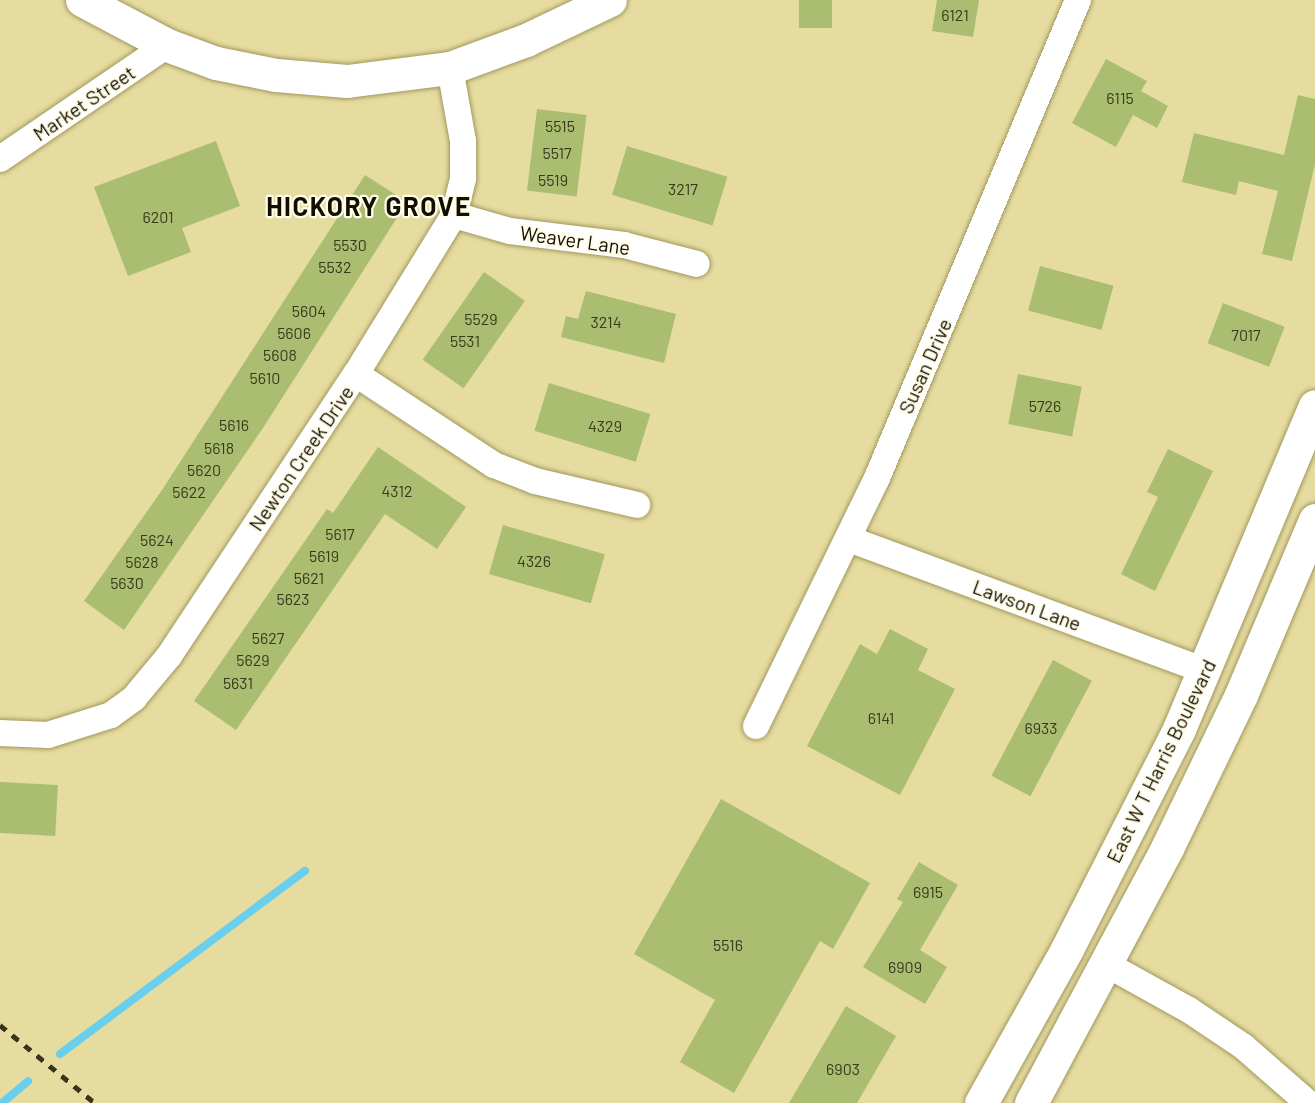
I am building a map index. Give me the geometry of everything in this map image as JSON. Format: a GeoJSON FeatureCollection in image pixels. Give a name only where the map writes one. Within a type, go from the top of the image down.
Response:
{"type":"FeatureCollection","features":[{"type":"Feature","properties":{"kind":"main road"},"geometry":{"type":"LineString","coordinates":[[82,0],[167,45],[216,63],[312,80],[382,78],[450,69],[526,40],[610,0]]}},
{"type":"Feature","properties":{"kind":"main road","name":"East W T Harris Boulevard"},"geometry":{"type":"LineString","coordinates":[[981,1103],[1125,840],[1205,671],[1315,406]]}},
{"type":"Feature","properties":{"kind":"main road"},"geometry":{"type":"LineString","coordinates":[[1030,1103],[1106,964],[1241,695],[1315,520]]}},
{"type":"Feature","properties":{"kind":"street","name":"Susan Drive"},"geometry":{"type":"LineString","coordinates":[[756,726],[849,539],[981,239],[1078,0]]}},
{"type":"Feature","properties":{"kind":"street","name":"Market Street"},"geometry":{"type":"LineString","coordinates":[[0,159],[167,45]]}},
{"type":"Feature","properties":{"kind":"street","name":"Newton Creek Drive"},"geometry":{"type":"LineString","coordinates":[[0,733],[48,735],[78,729],[111,715],[134,698],[169,656],[356,374],[454,215],[463,178],[463,141],[450,69]]}},
{"type":"Feature","properties":{"kind":"street","name":"Weaver Lane"},"geometry":{"type":"LineString","coordinates":[[454,215],[510,231],[624,245],[697,264]]}},
{"type":"Feature","properties":{"kind":"street"},"geometry":{"type":"LineString","coordinates":[[356,374],[494,465],[535,481],[637,505]]}},
{"type":"Feature","properties":{"kind":"street","name":"Lawson Lane"},"geometry":{"type":"LineString","coordinates":[[849,539],[1205,671]]}},
{"type":"Feature","properties":{"kind":"street"},"geometry":{"type":"LineString","coordinates":[[1106,964],[1189,1010],[1244,1047],[1308,1103]]}},
{"type":"Feature","properties":{"kind":"building"},"geometry":{"type":"Polygon","coordinates":[[[799,0],[832,0],[832,28],[799,28],[799,0]]]}},
{"type":"Feature","properties":{"kind":"building"},"geometry":{"type":"Polygon","coordinates":[[[937,0],[979,0],[973,37],[932,31],[937,0]]]}},
{"type":"Feature","properties":{"kind":"building"},"geometry":{"type":"Polygon","coordinates":[[[1106,59],[1147,81],[1141,91],[1168,106],[1157,128],[1133,115],[1116,147],[1072,123],[1106,59]]]}},
{"type":"Feature","properties":{"kind":"building"},"geometry":{"type":"Polygon","coordinates":[[[1298,95],[1315,99],[1315,164],[1292,261],[1262,254],[1278,191],[1239,181],[1236,195],[1182,182],[1194,133],[1284,155],[1298,95]]]}},
{"type":"Feature","properties":{"kind":"building"},"geometry":{"type":"Polygon","coordinates":[[[537,109],[587,115],[577,196],[527,190],[537,109]]]}},
{"type":"Feature","properties":{"kind":"building"},"geometry":{"type":"Polygon","coordinates":[[[216,141],[240,206],[182,228],[191,252],[128,276],[94,187],[216,141]]]}},
{"type":"Feature","properties":{"kind":"building"},"geometry":{"type":"Polygon","coordinates":[[[627,146],[727,177],[713,225],[612,195],[627,146]]]}},
{"type":"Feature","properties":{"kind":"building"},"geometry":{"type":"Polygon","coordinates":[[[365,175],[407,202],[263,428],[124,630],[84,601],[162,490],[365,175]]]}},
{"type":"Feature","properties":{"kind":"building"},"geometry":{"type":"Polygon","coordinates":[[[1040,266],[1113,286],[1102,330],[1028,310],[1040,266]]]}},
{"type":"Feature","properties":{"kind":"building"},"geometry":{"type":"Polygon","coordinates":[[[484,272],[525,301],[464,388],[423,360],[484,272]]]}},
{"type":"Feature","properties":{"kind":"building"},"geometry":{"type":"Polygon","coordinates":[[[586,291],[676,314],[664,363],[561,337],[566,316],[578,319],[586,291]]]}},
{"type":"Feature","properties":{"kind":"building"},"geometry":{"type":"Polygon","coordinates":[[[1223,303],[1285,327],[1269,367],[1208,343],[1223,303]]]}},
{"type":"Feature","properties":{"kind":"building"},"geometry":{"type":"Polygon","coordinates":[[[1018,374],[1082,386],[1072,436],[1008,424],[1018,374]]]}},
{"type":"Feature","properties":{"kind":"building"},"geometry":{"type":"Polygon","coordinates":[[[549,383],[650,414],[636,462],[534,431],[549,383]]]}},
{"type":"Feature","properties":{"kind":"building"},"geometry":{"type":"Polygon","coordinates":[[[378,447],[466,507],[437,549],[385,514],[236,730],[194,701],[327,509],[333,513],[378,447]]]}},
{"type":"Feature","properties":{"kind":"building"},"geometry":{"type":"Polygon","coordinates":[[[1168,449],[1213,471],[1155,591],[1121,574],[1158,497],[1147,492],[1168,449]]]}},
{"type":"Feature","properties":{"kind":"building"},"geometry":{"type":"Polygon","coordinates":[[[503,525],[605,554],[591,603],[489,574],[503,525]]]}},
{"type":"Feature","properties":{"kind":"building"},"geometry":{"type":"Polygon","coordinates":[[[890,629],[928,649],[918,670],[955,689],[900,795],[807,746],[860,644],[877,654],[890,629]]]}},
{"type":"Feature","properties":{"kind":"building"},"geometry":{"type":"Polygon","coordinates":[[[1053,660],[1092,681],[1030,796],[991,776],[1053,660]]]}},
{"type":"Feature","properties":{"kind":"building"},"geometry":{"type":"Polygon","coordinates":[[[0,782],[58,785],[55,836],[0,833],[0,782]]]}},
{"type":"Feature","properties":{"kind":"building"},"geometry":{"type":"Polygon","coordinates":[[[721,799],[870,883],[833,949],[820,941],[734,1093],[680,1062],[715,1000],[634,954],[721,799]]]}},
{"type":"Feature","properties":{"kind":"building"},"geometry":{"type":"Polygon","coordinates":[[[919,862],[958,885],[920,950],[947,967],[925,1004],[863,967],[903,902],[897,899],[919,862]]]}},
{"type":"Feature","properties":{"kind":"building"},"geometry":{"type":"Polygon","coordinates":[[[846,1006],[896,1036],[857,1103],[789,1103],[846,1006]]]}},
{"type":"Feature","properties":{"kind":"waterway"},"geometry":{"type":"LineString","coordinates":[[60,1054],[305,871]]}},
{"type":"Feature","properties":{"kind":"waterway"},"geometry":{"type":"LineString","coordinates":[[2,1103],[28,1081]]}},
{"type":"Feature","properties":{"kind":"railway"},"geometry":{"type":"LineString","coordinates":[[0,1025],[95,1103]]}},
{"type":"Feature","properties":{"kind":"district","name":"HICKORY GROVE"},"geometry":{"type":"Point","coordinates":[369,206]}}]}
